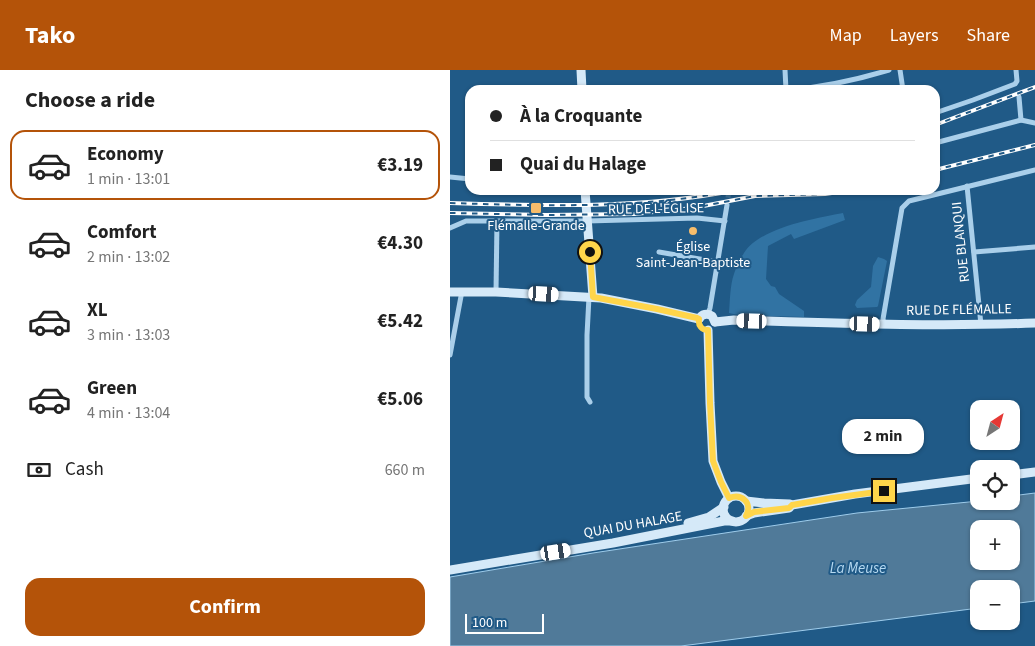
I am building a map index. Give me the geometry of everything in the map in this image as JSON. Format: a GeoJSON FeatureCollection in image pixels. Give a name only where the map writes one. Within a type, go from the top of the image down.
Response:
{"type":"FeatureCollection","features":[{"type":"Feature","properties":{"kind":"main road"},"geometry":{"type":"LineString","coordinates":[[581,70],[582,85]]}},
{"type":"Feature","properties":{"kind":"main road"},"geometry":{"type":"LineString","coordinates":[[585,195],[591,264],[591,297]]}},
{"type":"Feature","properties":{"kind":"main road"},"geometry":{"type":"LineString","coordinates":[[450,289],[591,297],[699,319]]}},
{"type":"Feature","properties":{"kind":"main road"},"geometry":{"type":"LineString","coordinates":[[699,319],[704,314],[713,317],[715,322],[712,328],[708,330]]}},
{"type":"Feature","properties":{"kind":"main road"},"geometry":{"type":"LineString","coordinates":[[699,319],[701,327],[708,330]]}},
{"type":"Feature","properties":{"kind":"main road","name":"RUE DE FLÉMALLE"},"geometry":{"type":"LineString","coordinates":[[715,322],[734,320],[884,325],[1035,323]]}},
{"type":"Feature","properties":{"kind":"main road"},"geometry":{"type":"LineString","coordinates":[[708,330],[713,461],[729,498],[724,507],[724,514],[732,521]]}},
{"type":"Feature","properties":{"kind":"main road"},"geometry":{"type":"LineString","coordinates":[[1020,473],[1035,472]]}},
{"type":"Feature","properties":{"kind":"main road","name":"QUAI DU HALAGE"},"geometry":{"type":"LineString","coordinates":[[450,570],[613,543],[724,521],[740,521],[754,512],[789,508],[792,505],[832,498],[970,479]]}},
{"type":"Feature","properties":{"kind":"main road","name":"QUAI DU HALAGE"},"geometry":{"type":"LineString","coordinates":[[729,498],[736,496],[746,501],[771,504],[789,503],[792,505]]}},
{"type":"Feature","properties":{"kind":"main road"},"geometry":{"type":"LineString","coordinates":[[746,501],[749,508],[746,516]]}},
{"type":"Feature","properties":{"kind":"main road","name":"QUAI DU HALAGE"},"geometry":{"type":"LineString","coordinates":[[450,564],[695,522],[709,517],[724,507]]}},
{"type":"Feature","properties":{"kind":"street"},"geometry":{"type":"LineString","coordinates":[[785,70],[786,85]]}},
{"type":"Feature","properties":{"kind":"street"},"geometry":{"type":"LineString","coordinates":[[826,85],[842,83],[889,70]]}},
{"type":"Feature","properties":{"kind":"street"},"geometry":{"type":"LineString","coordinates":[[900,70],[902,85]]}},
{"type":"Feature","properties":{"kind":"street"},"geometry":{"type":"LineString","coordinates":[[940,111],[1015,84],[1017,81],[1016,70]]}},
{"type":"Feature","properties":{"kind":"street"},"geometry":{"type":"LineString","coordinates":[[1019,98],[1021,120]]}},
{"type":"Feature","properties":{"kind":"street"},"geometry":{"type":"LineString","coordinates":[[940,142],[1021,120],[1035,123]]}},
{"type":"Feature","properties":{"kind":"street"},"geometry":{"type":"LineString","coordinates":[[940,193],[1035,170]]}},
{"type":"Feature","properties":{"kind":"street"},"geometry":{"type":"LineString","coordinates":[[450,177],[465,178]]}},
{"type":"Feature","properties":{"kind":"street","name":"RUE BLANQUI"},"geometry":{"type":"LineString","coordinates":[[967,186],[980,325]]}},
{"type":"Feature","properties":{"kind":"street"},"geometry":{"type":"LineString","coordinates":[[884,325],[883,319],[902,208],[909,201],[932,195]]}},
{"type":"Feature","properties":{"kind":"street"},"geometry":{"type":"LineString","coordinates":[[708,314],[727,204]]}},
{"type":"Feature","properties":{"kind":"street","name":"RUE DE L'ÉGLISE"},"geometry":{"type":"LineString","coordinates":[[450,228],[466,221],[587,221],[698,218],[725,221]]}},
{"type":"Feature","properties":{"kind":"street"},"geometry":{"type":"LineString","coordinates":[[496,292],[497,221]]}},
{"type":"Feature","properties":{"kind":"street"},"geometry":{"type":"LineString","coordinates":[[974,252],[1035,247]]}},
{"type":"Feature","properties":{"kind":"street"},"geometry":{"type":"LineString","coordinates":[[659,252],[717,262]]}},
{"type":"Feature","properties":{"kind":"street"},"geometry":{"type":"LineString","coordinates":[[450,355],[462,291]]}},
{"type":"Feature","properties":{"kind":"street"},"geometry":{"type":"LineString","coordinates":[[590,402],[587,397],[587,335],[591,297]]}},
{"type":"Feature","properties":{"kind":"shaded area"},"geometry":{"type":"Polygon","coordinates":[[[843,213],[845,220],[794,239],[791,234],[768,246],[766,279],[771,286],[775,287],[779,294],[804,311],[804,317],[738,315],[729,313],[734,274],[743,255],[751,244],[762,237],[789,226],[843,213]]]}},
{"type":"Feature","properties":{"kind":"shaded area"},"geometry":{"type":"Polygon","coordinates":[[[878,257],[887,261],[878,306],[857,308],[855,305],[857,300],[871,287],[873,266],[878,257]]]}},
{"type":"Feature","properties":{"kind":"water","name":"La Meuse"},"geometry":{"type":"Polygon","coordinates":[[[1035,493],[1035,601],[1020,603],[1020,580],[970,580],[970,609],[681,646],[450,646],[450,577],[857,513],[970,502],[970,510],[1020,510],[1020,495],[1035,493]]]}},
{"type":"Feature","properties":{"kind":"tunnel"},"geometry":{"type":"LineString","coordinates":[[727,205],[728,195]]}},
{"type":"Feature","properties":{"kind":"railway"},"geometry":{"type":"LineString","coordinates":[[940,123],[1035,87]]}},
{"type":"Feature","properties":{"kind":"railway"},"geometry":{"type":"LineString","coordinates":[[940,169],[1035,145]]}},
{"type":"Feature","properties":{"kind":"railway"},"geometry":{"type":"LineString","coordinates":[[450,203],[594,205],[708,195]]}},
{"type":"Feature","properties":{"kind":"railway"},"geometry":{"type":"LineString","coordinates":[[450,213],[634,214],[693,208],[755,196],[790,195]]}},
{"type":"Feature","properties":{"kind":"place","name":"Flémalle-Grande"},"geometry":{"type":"Point","coordinates":[536,208]}},
{"type":"Feature","properties":{"kind":"place","name":"Église Saint-Jean-Baptiste"},"geometry":{"type":"Point","coordinates":[693,231]}},
{"type":"Feature","properties":{"kind":"route"},"geometry":{"type":"LineString","coordinates":[[590,252],[593,297],[697,318],[701,327],[708,330],[713,461],[729,498],[740,497],[748,504],[749,508],[746,516],[754,512],[781,510],[792,505],[884,491]]}}]}
